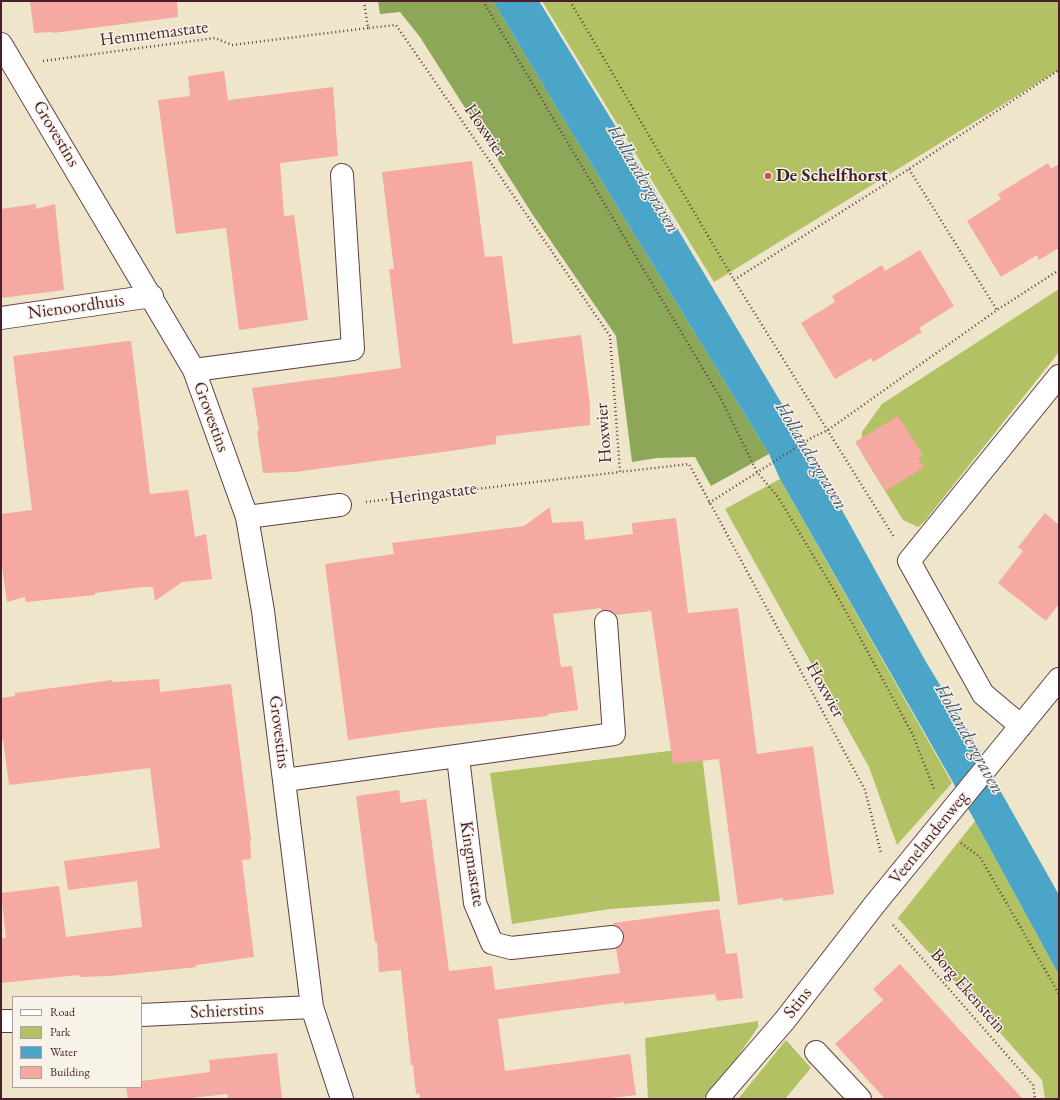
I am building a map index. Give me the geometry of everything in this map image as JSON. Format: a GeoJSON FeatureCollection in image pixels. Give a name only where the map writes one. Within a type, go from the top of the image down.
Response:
{"type":"FeatureCollection","features":[{"type":"Feature","properties":{"kind":"street","name":"Grovestins"},"geometry":{"type":"LineString","coordinates":[[1,44],[15,65],[152,296],[194,370],[247,517],[263,611],[312,1007],[342,1099]]}},
{"type":"Feature","properties":{"kind":"street","name":"Grovestins"},"geometry":{"type":"LineString","coordinates":[[194,370],[354,350],[342,175]]}},
{"type":"Feature","properties":{"kind":"street","name":"Nienoordhuis"},"geometry":{"type":"LineString","coordinates":[[1,318],[152,296]]}},
{"type":"Feature","properties":{"kind":"street"},"geometry":{"type":"LineString","coordinates":[[1021,726],[983,694],[908,561],[1059,376]]}},
{"type":"Feature","properties":{"kind":"street"},"geometry":{"type":"LineString","coordinates":[[247,517],[340,505]]}},
{"type":"Feature","properties":{"kind":"street"},"geometry":{"type":"LineString","coordinates":[[285,780],[614,734],[606,622]]}},
{"type":"Feature","properties":{"kind":"street","name":"Veenelandenweg"},"geometry":{"type":"LineString","coordinates":[[875,904],[1059,679]]}},
{"type":"Feature","properties":{"kind":"street","name":"Kingmastate"},"geometry":{"type":"LineString","coordinates":[[458,757],[475,903],[492,943],[511,948],[612,937]]}},
{"type":"Feature","properties":{"kind":"street","name":"Stins"},"geometry":{"type":"LineString","coordinates":[[718,1099],[784,1020],[875,904]]}},
{"type":"Feature","properties":{"kind":"street","name":"Schierstins"},"geometry":{"type":"LineString","coordinates":[[142,1015],[312,1007]]}},
{"type":"Feature","properties":{"kind":"street"},"geometry":{"type":"LineString","coordinates":[[1,1021],[12,1021]]}},
{"type":"Feature","properties":{"kind":"street"},"geometry":{"type":"LineString","coordinates":[[816,1052],[860,1099]]}},
{"type":"Feature","properties":{"kind":"path"},"geometry":{"type":"LineString","coordinates":[[364,1],[368,28]]}},
{"type":"Feature","properties":{"kind":"path"},"geometry":{"type":"LineString","coordinates":[[482,1],[720,397],[756,472],[778,497],[834,590],[914,735],[947,816],[963,846],[980,857],[1059,994]]}},
{"type":"Feature","properties":{"kind":"path"},"geometry":{"type":"LineString","coordinates":[[570,1],[734,280],[908,561]]}},
{"type":"Feature","properties":{"kind":"path","name":"Hoxwier"},"geometry":{"type":"LineString","coordinates":[[368,28],[396,25],[610,336],[620,472],[689,464],[708,503],[864,790],[889,886]]}},
{"type":"Feature","properties":{"kind":"path","name":"Hemmemastate"},"geometry":{"type":"LineString","coordinates":[[15,65],[215,38],[232,45],[368,28]]}},
{"type":"Feature","properties":{"kind":"path"},"geometry":{"type":"LineString","coordinates":[[734,280],[908,169],[1059,70]]}},
{"type":"Feature","properties":{"kind":"path"},"geometry":{"type":"LineString","coordinates":[[908,169],[998,310]]}},
{"type":"Feature","properties":{"kind":"path"},"geometry":{"type":"LineString","coordinates":[[708,503],[762,468],[813,437],[828,430],[998,310],[1059,270]]}},
{"type":"Feature","properties":{"kind":"path","name":"Heringastate"},"geometry":{"type":"LineString","coordinates":[[340,505],[620,472]]}},
{"type":"Feature","properties":{"kind":"path","name":"Borg Ekenstein"},"geometry":{"type":"LineString","coordinates":[[875,904],[1033,1085],[1034,1098]]}},
{"type":"Feature","properties":{"kind":"green space"},"geometry":{"type":"Polygon","coordinates":[[[378,1],[493,1],[558,110],[769,454],[711,486],[695,457],[657,458],[632,462],[616,336],[533,215],[420,37],[400,12],[380,14],[378,1]]]}},
{"type":"Feature","properties":{"kind":"green space","name":"De Schelfhorst"},"geometry":{"type":"Polygon","coordinates":[[[542,1],[1059,1],[1059,70],[714,282],[542,1]]]}},
{"type":"Feature","properties":{"kind":"green space"},"geometry":{"type":"Polygon","coordinates":[[[1059,289],[1059,352],[924,522],[918,527],[903,520],[861,452],[862,432],[882,404],[1059,289]]]}},
{"type":"Feature","properties":{"kind":"green space"},"geometry":{"type":"Polygon","coordinates":[[[780,479],[952,783],[897,845],[869,767],[725,509],[780,479]]]}},
{"type":"Feature","properties":{"kind":"green space"},"geometry":{"type":"Polygon","coordinates":[[[701,747],[720,901],[610,909],[512,924],[490,773],[701,747]]]}},
{"type":"Feature","properties":{"kind":"green space"},"geometry":{"type":"Polygon","coordinates":[[[975,821],[1059,975],[1059,1099],[1045,1099],[1042,1080],[898,918],[975,821]]]}},
{"type":"Feature","properties":{"kind":"green space"},"geometry":{"type":"Polygon","coordinates":[[[758,1021],[758,1027],[726,1074],[703,1099],[648,1099],[645,1038],[758,1021]]]}},
{"type":"Feature","properties":{"kind":"green space"},"geometry":{"type":"Polygon","coordinates":[[[786,1040],[811,1068],[785,1099],[738,1099],[786,1040]]]}},
{"type":"Feature","properties":{"kind":"water","name":"Hollandergraven"},"geometry":{"type":"Polygon","coordinates":[[[493,1],[539,1],[652,186],[801,436],[926,662],[979,749],[1001,792],[1059,895],[1059,975],[975,821],[780,479],[769,454],[558,110],[493,1]]]}},
{"type":"Feature","properties":{"kind":"building"},"geometry":{"type":"Polygon","coordinates":[[[30,1],[177,1],[178,17],[53,33],[34,33],[30,1]]]}},
{"type":"Feature","properties":{"kind":"building"},"geometry":{"type":"Polygon","coordinates":[[[224,71],[228,100],[333,87],[338,156],[280,163],[284,216],[294,215],[308,320],[239,330],[226,228],[176,234],[158,100],[190,96],[188,76],[224,71]]]}},
{"type":"Feature","properties":{"kind":"building"},"geometry":{"type":"Polygon","coordinates":[[[472,161],[485,257],[502,256],[513,344],[581,335],[590,405],[590,425],[496,436],[496,444],[457,450],[295,472],[263,473],[257,431],[259,431],[252,388],[401,368],[389,269],[394,269],[382,172],[472,161]]]}},
{"type":"Feature","properties":{"kind":"building"},"geometry":{"type":"Polygon","coordinates":[[[1048,163],[1051,169],[1059,164],[1059,248],[1039,260],[1037,255],[1001,277],[967,221],[1001,199],[998,194],[1048,163]]]}},
{"type":"Feature","properties":{"kind":"building"},"geometry":{"type":"Polygon","coordinates":[[[36,204],[36,209],[55,204],[64,290],[1,298],[1,209],[36,204]]]}},
{"type":"Feature","properties":{"kind":"building"},"geometry":{"type":"Polygon","coordinates":[[[920,250],[954,306],[919,328],[922,332],[873,362],[871,358],[835,379],[801,323],[835,302],[832,296],[882,265],[885,271],[920,250]]]}},
{"type":"Feature","properties":{"kind":"building"},"geometry":{"type":"Polygon","coordinates":[[[131,341],[150,494],[188,490],[195,537],[206,534],[212,579],[182,582],[155,601],[153,587],[142,587],[95,593],[95,595],[26,602],[25,597],[7,602],[1,559],[1,514],[32,510],[13,356],[131,341]]]}},
{"type":"Feature","properties":{"kind":"building"},"geometry":{"type":"Polygon","coordinates":[[[898,416],[923,455],[918,458],[924,467],[886,491],[855,442],[898,416]]]}},
{"type":"Feature","properties":{"kind":"building"},"geometry":{"type":"Polygon","coordinates":[[[550,507],[552,523],[583,521],[585,540],[633,534],[632,523],[676,518],[688,613],[738,608],[757,754],[813,746],[834,894],[783,901],[783,898],[738,905],[719,759],[673,764],[651,611],[616,615],[611,611],[601,611],[601,608],[553,614],[561,667],[572,666],[578,710],[548,714],[548,716],[433,728],[348,740],[325,564],[394,554],[392,543],[524,526],[550,507]]]}},
{"type":"Feature","properties":{"kind":"building"},"geometry":{"type":"Polygon","coordinates":[[[1045,513],[1059,525],[1059,604],[1046,621],[998,583],[1023,551],[1018,547],[1045,513]]]}},
{"type":"Feature","properties":{"kind":"building"},"geometry":{"type":"Polygon","coordinates":[[[159,679],[160,692],[231,684],[251,840],[251,859],[242,860],[254,957],[196,965],[197,967],[110,976],[79,977],[79,975],[1,983],[1,938],[6,938],[1,893],[59,886],[66,937],[142,927],[137,881],[68,890],[64,861],[160,848],[150,768],[9,785],[3,739],[1,739],[1,698],[15,696],[15,693],[112,680],[113,682],[159,679]]]}},
{"type":"Feature","properties":{"kind":"building"},"geometry":{"type":"Polygon","coordinates":[[[399,790],[401,803],[426,799],[449,971],[492,966],[495,990],[620,973],[616,948],[623,942],[624,935],[622,929],[613,925],[613,923],[719,909],[726,954],[737,953],[743,998],[717,1001],[715,994],[624,1004],[624,1002],[498,1019],[505,1071],[630,1054],[636,1095],[603,1099],[420,1099],[419,1093],[416,1094],[413,1065],[411,1065],[401,970],[379,972],[377,942],[375,942],[356,796],[399,790]]]}},
{"type":"Feature","properties":{"kind":"building"},"geometry":{"type":"Polygon","coordinates":[[[900,964],[1023,1099],[885,1099],[835,1044],[883,1000],[873,989],[900,964]]]}},
{"type":"Feature","properties":{"kind":"building"},"geometry":{"type":"Polygon","coordinates":[[[277,1053],[282,1099],[228,1099],[227,1094],[182,1099],[128,1099],[126,1088],[142,1088],[142,1081],[210,1072],[209,1060],[277,1053]]]}},
{"type":"Feature","properties":{"kind":"place","name":"De Schelfhorst"},"geometry":{"type":"Point","coordinates":[768,176]}}]}
